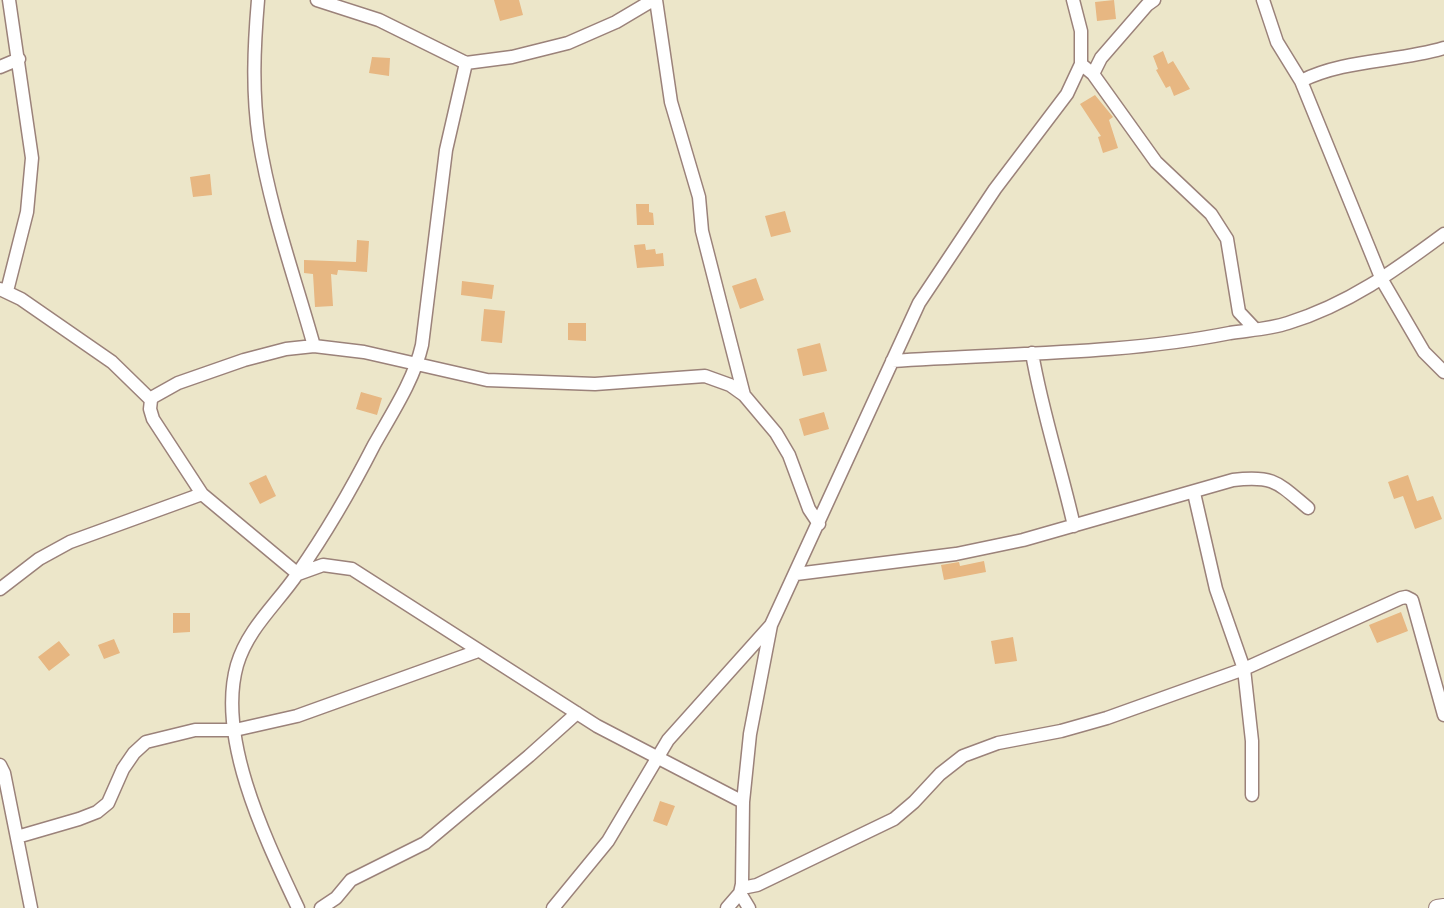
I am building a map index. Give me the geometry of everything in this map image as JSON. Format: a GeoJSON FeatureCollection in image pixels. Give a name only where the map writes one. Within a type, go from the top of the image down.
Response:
{"type":"FeatureCollection","features":[{"type":"Feature","properties":{"kind":"street"},"geometry":{"type":"LineString","coordinates":[[9,0],[32,158],[27,212],[4,290],[112,362],[150,400],[153,419],[202,494],[298,574]]}},
{"type":"Feature","properties":{"kind":"street"},"geometry":{"type":"LineString","coordinates":[[258,0],[253,61],[259,139],[272,197],[314,346]]}},
{"type":"Feature","properties":{"kind":"street"},"geometry":{"type":"LineString","coordinates":[[317,0],[339,4],[379,20],[466,63],[512,57],[568,43],[616,22],[651,1],[671,102],[699,197],[702,231],[744,395]]}},
{"type":"Feature","properties":{"kind":"street"},"geometry":{"type":"LineString","coordinates":[[749,908],[741,888],[743,802],[750,734],[771,625],[919,303],[995,189],[1067,94],[1081,64],[1081,31],[1073,0]]}},
{"type":"Feature","properties":{"kind":"street"},"geometry":{"type":"LineString","coordinates":[[1093,74],[1101,58],[1154,0]]}},
{"type":"Feature","properties":{"kind":"street"},"geometry":{"type":"LineString","coordinates":[[1264,0],[1278,42],[1301,81],[1382,280],[1424,352],[1444,373]]}},
{"type":"Feature","properties":{"kind":"street"},"geometry":{"type":"LineString","coordinates":[[1301,81],[1325,71],[1417,56],[1444,48]]}},
{"type":"Feature","properties":{"kind":"street"},"geometry":{"type":"LineString","coordinates":[[0,67],[19,59]]}},
{"type":"Feature","properties":{"kind":"street"},"geometry":{"type":"LineString","coordinates":[[298,908],[251,799],[235,730],[231,697],[237,663],[259,621],[298,574],[368,458],[418,363],[446,150],[466,63]]}},
{"type":"Feature","properties":{"kind":"street"},"geometry":{"type":"LineString","coordinates":[[1081,64],[1093,74],[1156,162],[1211,214],[1227,239],[1239,312],[1255,329]]}},
{"type":"Feature","properties":{"kind":"street"},"geometry":{"type":"LineString","coordinates":[[892,361],[1128,348],[1286,324],[1331,306],[1382,280],[1444,234]]}},
{"type":"Feature","properties":{"kind":"street"},"geometry":{"type":"LineString","coordinates":[[1226,334],[1239,312]]}},
{"type":"Feature","properties":{"kind":"street"},"geometry":{"type":"LineString","coordinates":[[150,400],[178,383],[244,360],[286,349],[314,346],[364,352],[487,380],[595,384],[705,376],[720,380],[744,395],[782,444],[789,455],[804,499],[819,524]]}},
{"type":"Feature","properties":{"kind":"street"},"geometry":{"type":"LineString","coordinates":[[1032,353],[1041,404],[1074,526]]}},
{"type":"Feature","properties":{"kind":"street"},"geometry":{"type":"LineString","coordinates":[[720,380],[737,366]]}},
{"type":"Feature","properties":{"kind":"street"},"geometry":{"type":"LineString","coordinates":[[796,574],[956,554],[1023,540],[1233,480],[1257,477],[1269,479],[1308,508]]}},
{"type":"Feature","properties":{"kind":"street"},"geometry":{"type":"LineString","coordinates":[[1195,493],[1216,589],[1244,669],[1252,741],[1251,795]]}},
{"type":"Feature","properties":{"kind":"street"},"geometry":{"type":"LineString","coordinates":[[0,589],[39,559],[70,542],[202,494]]}},
{"type":"Feature","properties":{"kind":"street"},"geometry":{"type":"LineString","coordinates":[[298,574],[323,565],[352,569],[577,713],[656,758],[723,789],[743,802]]}},
{"type":"Feature","properties":{"kind":"street"},"geometry":{"type":"LineString","coordinates":[[727,908],[741,888],[757,885],[894,819],[915,802],[940,774],[963,756],[998,743],[1061,731],[1107,718],[1244,669],[1406,597],[1412,600],[1444,715]]}},
{"type":"Feature","properties":{"kind":"street"},"geometry":{"type":"LineString","coordinates":[[553,908],[608,841],[656,758],[698,704],[771,625]]}},
{"type":"Feature","properties":{"kind":"street"},"geometry":{"type":"LineString","coordinates":[[17,837],[79,819],[108,803],[123,769],[146,742],[195,730],[235,730],[297,716],[478,651]]}},
{"type":"Feature","properties":{"kind":"street"},"geometry":{"type":"LineString","coordinates":[[321,908],[336,898],[351,880],[425,843],[530,756],[577,713]]}},
{"type":"Feature","properties":{"kind":"street"},"geometry":{"type":"LineString","coordinates":[[0,765],[31,908]]}},
{"type":"Feature","properties":{"kind":"street"},"geometry":{"type":"LineString","coordinates":[[1437,908],[1444,907]]}},
{"type":"Feature","properties":{"kind":"building"},"geometry":{"type":"Polygon","coordinates":[[[494,0],[519,0],[523,15],[500,21],[494,0]]]}},
{"type":"Feature","properties":{"kind":"building"},"geometry":{"type":"Polygon","coordinates":[[[1114,0],[1116,19],[1097,21],[1095,2],[1114,0]]]}},
{"type":"Feature","properties":{"kind":"building"},"geometry":{"type":"Polygon","coordinates":[[[1163,51],[1168,64],[1173,61],[1190,89],[1174,96],[1170,86],[1166,88],[1156,70],[1158,69],[1153,56],[1163,51]]]}},
{"type":"Feature","properties":{"kind":"building"},"geometry":{"type":"Polygon","coordinates":[[[372,57],[390,58],[389,76],[369,73],[372,57]]]}},
{"type":"Feature","properties":{"kind":"building"},"geometry":{"type":"Polygon","coordinates":[[[1095,95],[1113,117],[1109,120],[1118,148],[1103,153],[1098,137],[1101,136],[1080,104],[1095,95]]]}},
{"type":"Feature","properties":{"kind":"building"},"geometry":{"type":"Polygon","coordinates":[[[210,174],[212,195],[193,197],[190,177],[210,174]]]}},
{"type":"Feature","properties":{"kind":"building"},"geometry":{"type":"Polygon","coordinates":[[[636,204],[649,204],[654,225],[637,225],[636,204]]]}},
{"type":"Feature","properties":{"kind":"building"},"geometry":{"type":"Polygon","coordinates":[[[785,211],[791,232],[771,237],[765,216],[785,211]]]}},
{"type":"Feature","properties":{"kind":"building"},"geometry":{"type":"Polygon","coordinates":[[[357,240],[369,241],[367,272],[338,270],[337,275],[331,274],[333,306],[315,307],[313,274],[304,273],[304,260],[356,262],[357,240]]]}},
{"type":"Feature","properties":{"kind":"building"},"geometry":{"type":"Polygon","coordinates":[[[645,244],[646,250],[655,249],[656,254],[663,253],[664,266],[637,268],[634,245],[645,244]]]}},
{"type":"Feature","properties":{"kind":"building"},"geometry":{"type":"Polygon","coordinates":[[[756,278],[764,300],[740,309],[732,286],[756,278]]]}},
{"type":"Feature","properties":{"kind":"building"},"geometry":{"type":"Polygon","coordinates":[[[462,281],[494,285],[492,299],[461,295],[462,281]]]}},
{"type":"Feature","properties":{"kind":"building"},"geometry":{"type":"Polygon","coordinates":[[[484,309],[505,311],[502,343],[481,341],[484,309]]]}},
{"type":"Feature","properties":{"kind":"building"},"geometry":{"type":"Polygon","coordinates":[[[568,323],[586,323],[586,341],[568,340],[568,323]]]}},
{"type":"Feature","properties":{"kind":"building"},"geometry":{"type":"Polygon","coordinates":[[[820,343],[827,371],[803,376],[797,349],[820,343]]]}},
{"type":"Feature","properties":{"kind":"building"},"geometry":{"type":"Polygon","coordinates":[[[361,392],[382,398],[377,415],[356,409],[361,392]]]}},
{"type":"Feature","properties":{"kind":"building"},"geometry":{"type":"Polygon","coordinates":[[[824,412],[829,429],[804,436],[799,419],[824,412]]]}},
{"type":"Feature","properties":{"kind":"building"},"geometry":{"type":"Polygon","coordinates":[[[266,475],[276,496],[260,504],[249,483],[266,475]]]}},
{"type":"Feature","properties":{"kind":"building"},"geometry":{"type":"Polygon","coordinates":[[[1408,475],[1417,501],[1433,496],[1442,519],[1415,529],[1403,496],[1394,499],[1388,482],[1408,475]]]}},
{"type":"Feature","properties":{"kind":"building"},"geometry":{"type":"Polygon","coordinates":[[[984,561],[986,572],[944,580],[941,565],[959,562],[960,566],[984,561]]]}},
{"type":"Feature","properties":{"kind":"building"},"geometry":{"type":"Polygon","coordinates":[[[1401,612],[1408,631],[1377,643],[1369,625],[1401,612]]]}},
{"type":"Feature","properties":{"kind":"building"},"geometry":{"type":"Polygon","coordinates":[[[173,613],[190,613],[190,632],[173,633],[173,613]]]}},
{"type":"Feature","properties":{"kind":"building"},"geometry":{"type":"Polygon","coordinates":[[[1013,637],[1017,661],[995,664],[991,641],[1013,637]]]}},
{"type":"Feature","properties":{"kind":"building"},"geometry":{"type":"Polygon","coordinates":[[[114,639],[120,653],[104,659],[98,645],[114,639]]]}},
{"type":"Feature","properties":{"kind":"building"},"geometry":{"type":"Polygon","coordinates":[[[59,641],[70,655],[49,671],[38,657],[59,641]]]}},
{"type":"Feature","properties":{"kind":"building"},"geometry":{"type":"Polygon","coordinates":[[[660,801],[675,806],[667,826],[653,821],[660,801]]]}}]}
